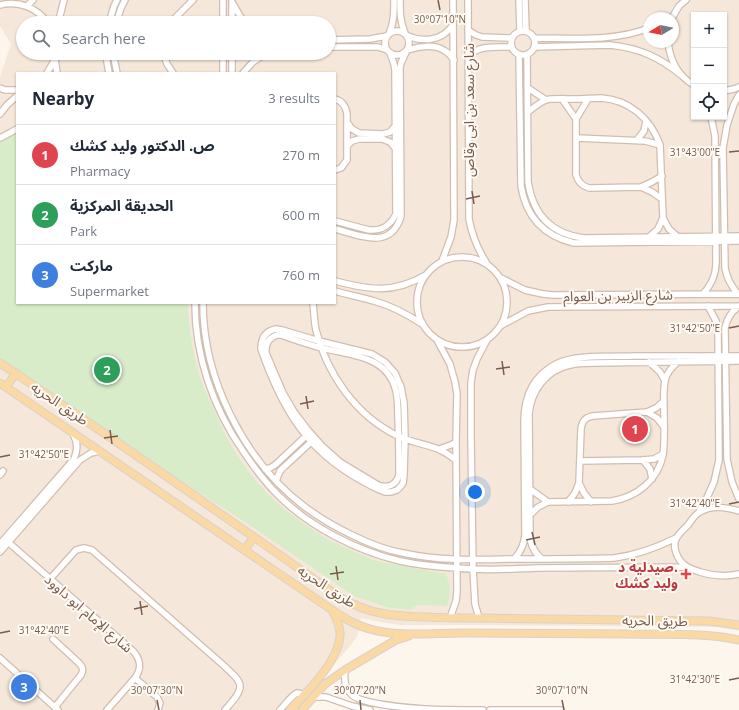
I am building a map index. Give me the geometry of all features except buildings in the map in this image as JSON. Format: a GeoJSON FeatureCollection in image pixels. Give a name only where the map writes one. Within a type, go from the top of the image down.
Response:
{"type":"FeatureCollection","features":[{"type":"Feature","properties":{"kind":"main road","name":"طريق الحريه"},"geometry":{"type":"LineString","coordinates":[[0,363],[342,598],[356,606],[372,612],[388,616],[709,621],[739,625]]}},
{"type":"Feature","properties":{"kind":"main road"},"geometry":{"type":"LineString","coordinates":[[3,385],[16,373]]}},
{"type":"Feature","properties":{"kind":"main road","name":"طريق الحريه"},"geometry":{"type":"LineString","coordinates":[[3,385],[350,622],[383,632],[412,634],[632,634],[715,636],[739,640]]}},
{"type":"Feature","properties":{"kind":"main road"},"geometry":{"type":"LineString","coordinates":[[245,550],[254,537]]}},
{"type":"Feature","properties":{"kind":"main road"},"geometry":{"type":"LineString","coordinates":[[290,710],[322,674],[336,651],[339,643],[340,629],[332,610]]}},
{"type":"Feature","properties":{"kind":"main road"},"geometry":{"type":"LineString","coordinates":[[632,620],[632,634]]}},
{"type":"Feature","properties":{"kind":"main road"},"geometry":{"type":"LineString","coordinates":[[302,710],[325,684],[345,670],[396,640],[412,634]]}},
{"type":"Feature","properties":{"kind":"main road"},"geometry":{"type":"LineString","coordinates":[[304,696],[311,699]]}},
{"type":"Feature","properties":{"kind":"street"},"geometry":{"type":"LineString","coordinates":[[17,0],[26,6]]}},
{"type":"Feature","properties":{"kind":"street"},"geometry":{"type":"LineString","coordinates":[[26,6],[33,0]]}},
{"type":"Feature","properties":{"kind":"street"},"geometry":{"type":"LineString","coordinates":[[60,16],[64,0]]}},
{"type":"Feature","properties":{"kind":"street"},"geometry":{"type":"LineString","coordinates":[[110,16],[117,0]]}},
{"type":"Feature","properties":{"kind":"street"},"geometry":{"type":"LineString","coordinates":[[118,16],[125,0]]}},
{"type":"Feature","properties":{"kind":"street"},"geometry":{"type":"LineString","coordinates":[[177,16],[193,0]]}},
{"type":"Feature","properties":{"kind":"street"},"geometry":{"type":"LineString","coordinates":[[336,229],[370,238],[384,237],[396,229],[401,216],[395,148],[394,64],[386,48],[385,42],[393,23],[394,0]]}},
{"type":"Feature","properties":{"kind":"street"},"geometry":{"type":"LineString","coordinates":[[336,221],[369,230],[380,230],[390,224],[396,214],[400,68],[410,44],[410,40],[402,26],[400,19],[400,0]]}},
{"type":"Feature","properties":{"kind":"street","name":"شارع سعد بن ابى وقاص"},"geometry":{"type":"LineString","coordinates":[[442,261],[452,237],[454,220],[453,0]]}},
{"type":"Feature","properties":{"kind":"street","name":"شارع سعد بن ابى وقاص"},"geometry":{"type":"LineString","coordinates":[[468,0],[469,219],[477,247],[487,264]]}},
{"type":"Feature","properties":{"kind":"street"},"geometry":{"type":"LineString","coordinates":[[519,0],[523,31]]}},
{"type":"Feature","properties":{"kind":"street"},"geometry":{"type":"LineString","coordinates":[[523,31],[526,0]]}},
{"type":"Feature","properties":{"kind":"street"},"geometry":{"type":"LineString","coordinates":[[675,12],[686,0]]}},
{"type":"Feature","properties":{"kind":"street"},"geometry":{"type":"LineString","coordinates":[[222,1],[223,16]]}},
{"type":"Feature","properties":{"kind":"street"},"geometry":{"type":"LineString","coordinates":[[232,1],[232,16]]}},
{"type":"Feature","properties":{"kind":"street"},"geometry":{"type":"LineString","coordinates":[[232,1],[240,16]]}},
{"type":"Feature","properties":{"kind":"street"},"geometry":{"type":"LineString","coordinates":[[0,5],[13,3],[26,6],[43,16]]}},
{"type":"Feature","properties":{"kind":"street"},"geometry":{"type":"LineString","coordinates":[[336,40],[370,39],[388,35],[395,31],[402,32],[415,38],[434,39],[445,34],[453,25]]}},
{"type":"Feature","properties":{"kind":"street"},"geometry":{"type":"LineString","coordinates":[[468,30],[482,37],[512,38]]}},
{"type":"Feature","properties":{"kind":"street"},"geometry":{"type":"LineString","coordinates":[[534,38],[610,37],[643,30]]}},
{"type":"Feature","properties":{"kind":"street"},"geometry":{"type":"LineString","coordinates":[[523,31],[532,35],[535,42],[533,50],[523,55],[513,50],[511,41],[514,35],[523,31]]}},
{"type":"Feature","properties":{"kind":"street"},"geometry":{"type":"LineString","coordinates":[[534,47],[621,46],[638,50],[653,56],[668,65],[692,84]]}},
{"type":"Feature","properties":{"kind":"street"},"geometry":{"type":"LineString","coordinates":[[336,47],[378,47],[393,55],[400,56],[407,51],[419,47],[435,47],[446,51],[454,60]]}},
{"type":"Feature","properties":{"kind":"street"},"geometry":{"type":"LineString","coordinates":[[468,56],[477,49],[512,47]]}},
{"type":"Feature","properties":{"kind":"street"},"geometry":{"type":"LineString","coordinates":[[669,48],[674,65],[681,75]]}},
{"type":"Feature","properties":{"kind":"street"},"geometry":{"type":"LineString","coordinates":[[519,54],[521,186],[527,208],[541,226],[553,235],[574,243],[716,239],[739,241]]}},
{"type":"Feature","properties":{"kind":"street"},"geometry":{"type":"LineString","coordinates":[[527,54],[528,182],[533,203],[544,220],[556,229],[569,235],[584,238],[677,236],[716,239]]}},
{"type":"Feature","properties":{"kind":"street"},"geometry":{"type":"LineString","coordinates":[[48,72],[54,60]]}},
{"type":"Feature","properties":{"kind":"street"},"geometry":{"type":"LineString","coordinates":[[56,60],[57,72]]}},
{"type":"Feature","properties":{"kind":"street"},"geometry":{"type":"LineString","coordinates":[[107,60],[109,72]]}},
{"type":"Feature","properties":{"kind":"street"},"geometry":{"type":"LineString","coordinates":[[114,60],[117,72]]}},
{"type":"Feature","properties":{"kind":"street"},"geometry":{"type":"LineString","coordinates":[[166,60],[172,72]]}},
{"type":"Feature","properties":{"kind":"street"},"geometry":{"type":"LineString","coordinates":[[223,60],[223,72]]}},
{"type":"Feature","properties":{"kind":"street"},"geometry":{"type":"LineString","coordinates":[[232,60],[232,72]]}},
{"type":"Feature","properties":{"kind":"street"},"geometry":{"type":"LineString","coordinates":[[244,72],[256,60]]}},
{"type":"Feature","properties":{"kind":"street"},"geometry":{"type":"LineString","coordinates":[[727,90],[739,87]]}},
{"type":"Feature","properties":{"kind":"street"},"geometry":{"type":"LineString","coordinates":[[0,88],[6,90],[16,90]]}},
{"type":"Feature","properties":{"kind":"street"},"geometry":{"type":"LineString","coordinates":[[528,88],[546,100]]}},
{"type":"Feature","properties":{"kind":"street"},"geometry":{"type":"LineString","coordinates":[[738,294],[730,285],[725,268],[723,148],[727,125],[734,104],[739,95]]}},
{"type":"Feature","properties":{"kind":"street"},"geometry":{"type":"LineString","coordinates":[[0,114],[16,97]]}},
{"type":"Feature","properties":{"kind":"street"},"geometry":{"type":"LineString","coordinates":[[576,119],[588,98]]}},
{"type":"Feature","properties":{"kind":"street"},"geometry":{"type":"LineString","coordinates":[[528,112],[546,100],[601,98],[626,105],[640,114],[655,132],[660,145],[663,218],[669,229],[677,236]]}},
{"type":"Feature","properties":{"kind":"street"},"geometry":{"type":"LineString","coordinates":[[336,99],[344,104],[347,122],[347,160],[342,168],[336,170]]}},
{"type":"Feature","properties":{"kind":"street"},"geometry":{"type":"LineString","coordinates":[[562,99],[576,119],[576,175],[582,186],[589,188],[641,187],[662,176]]}},
{"type":"Feature","properties":{"kind":"street"},"geometry":{"type":"LineString","coordinates":[[703,294],[712,282],[716,262],[715,136],[712,120]]}},
{"type":"Feature","properties":{"kind":"street"},"geometry":{"type":"LineString","coordinates":[[637,140],[644,131],[646,121]]}},
{"type":"Feature","properties":{"kind":"street"},"geometry":{"type":"LineString","coordinates":[[347,122],[355,132],[386,140],[395,148]]}},
{"type":"Feature","properties":{"kind":"street"},"geometry":{"type":"LineString","coordinates":[[347,146],[359,139],[387,133],[395,126]]}},
{"type":"Feature","properties":{"kind":"street"},"geometry":{"type":"LineString","coordinates":[[0,138],[16,130]]}},
{"type":"Feature","properties":{"kind":"street"},"geometry":{"type":"LineString","coordinates":[[577,138],[637,140],[653,142],[660,145]]}},
{"type":"Feature","properties":{"kind":"street"},"geometry":{"type":"LineString","coordinates":[[641,187],[662,199]]}},
{"type":"Feature","properties":{"kind":"street"},"geometry":{"type":"LineString","coordinates":[[650,237],[658,229],[663,218]]}},
{"type":"Feature","properties":{"kind":"street"},"geometry":{"type":"LineString","coordinates":[[725,239],[739,236]]}},
{"type":"Feature","properties":{"kind":"street"},"geometry":{"type":"LineString","coordinates":[[336,281],[374,289],[402,286],[426,274],[442,261],[450,258],[465,256],[480,260],[487,264],[495,270],[501,278],[507,296],[506,316],[502,325],[487,340],[478,345],[457,347],[447,345],[437,340],[429,333],[423,324],[419,315],[417,304],[419,289],[426,274]]}},
{"type":"Feature","properties":{"kind":"street","name":"شارع الزبير بن العوام"},"geometry":{"type":"LineString","coordinates":[[501,278],[525,290],[553,295],[738,294]]}},
{"type":"Feature","properties":{"kind":"street"},"geometry":{"type":"LineString","coordinates":[[336,291],[388,305],[423,324]]}},
{"type":"Feature","properties":{"kind":"street"},"geometry":{"type":"LineString","coordinates":[[657,294],[657,306]]}},
{"type":"Feature","properties":{"kind":"street"},"geometry":{"type":"LineString","coordinates":[[195,304],[200,350],[209,383],[228,427],[262,478],[294,510],[321,528],[368,551],[384,556],[406,562],[458,568],[687,567],[714,575],[732,576],[739,574]]}},
{"type":"Feature","properties":{"kind":"street"},"geometry":{"type":"LineString","coordinates":[[203,304],[207,345],[220,391],[237,427],[251,450],[276,481],[294,498],[316,515],[364,541],[404,554],[458,560],[626,557],[647,551],[676,538],[699,512],[705,502],[714,482],[719,460],[717,327],[714,316],[708,306]]}},
{"type":"Feature","properties":{"kind":"street"},"geometry":{"type":"LineString","coordinates":[[313,304],[314,316],[321,348],[331,371],[345,392],[370,418],[384,428],[402,438],[438,449],[456,460]]}},
{"type":"Feature","properties":{"kind":"street"},"geometry":{"type":"LineString","coordinates":[[739,306],[729,315],[725,328],[727,459],[732,482],[739,498]]}},
{"type":"Feature","properties":{"kind":"street","name":"شارع الزبير بن العوام"},"geometry":{"type":"LineString","coordinates":[[502,325],[528,312],[548,307],[739,306]]}},
{"type":"Feature","properties":{"kind":"street"},"geometry":{"type":"LineString","coordinates":[[276,329],[319,341],[372,354],[390,367],[398,380],[404,403],[402,438],[398,478],[392,485],[387,487],[359,477],[328,458],[311,442],[292,417],[261,349],[261,343],[266,333],[276,329]]}},
{"type":"Feature","properties":{"kind":"street"},"geometry":{"type":"LineString","coordinates":[[359,477],[322,446],[300,420],[281,393],[266,353],[266,344],[269,340],[277,335],[282,335],[321,348],[364,357],[376,363],[391,378],[396,390],[402,438]]}},
{"type":"Feature","properties":{"kind":"street"},"geometry":{"type":"LineString","coordinates":[[437,340],[450,364],[456,382],[457,394],[456,460],[458,592],[450,618]]}},
{"type":"Feature","properties":{"kind":"street"},"geometry":{"type":"LineString","coordinates":[[479,618],[475,604],[473,569],[471,382],[477,359],[487,340]]}},
{"type":"Feature","properties":{"kind":"street"},"geometry":{"type":"LineString","coordinates":[[514,559],[521,551],[525,535],[530,408],[536,390],[549,375],[562,367],[576,364],[679,361],[718,359],[739,356]]}},
{"type":"Feature","properties":{"kind":"street"},"geometry":{"type":"LineString","coordinates":[[542,559],[536,553],[530,539],[530,489],[527,469],[524,422],[526,401],[535,382],[556,364],[576,358],[718,359]]}},
{"type":"Feature","properties":{"kind":"street"},"geometry":{"type":"LineString","coordinates":[[726,358],[739,361]]}},
{"type":"Feature","properties":{"kind":"street"},"geometry":{"type":"LineString","coordinates":[[530,514],[538,507],[548,502],[612,501],[627,498],[640,490],[652,479],[659,467],[663,454],[665,381],[669,372],[679,361]]}},
{"type":"Feature","properties":{"kind":"street"},"geometry":{"type":"LineString","coordinates":[[650,362],[660,372],[665,381]]}},
{"type":"Feature","properties":{"kind":"street"},"geometry":{"type":"LineString","coordinates":[[568,502],[575,493],[579,483],[580,429],[584,419],[593,416],[647,412],[656,408],[664,401]]}},
{"type":"Feature","properties":{"kind":"street"},"geometry":{"type":"LineString","coordinates":[[647,412],[657,418],[664,428]]}},
{"type":"Feature","properties":{"kind":"street"},"geometry":{"type":"LineString","coordinates":[[0,552],[62,477],[74,459],[77,440],[72,432]]}},
{"type":"Feature","properties":{"kind":"street"},"geometry":{"type":"LineString","coordinates":[[265,469],[275,465],[306,436]]}},
{"type":"Feature","properties":{"kind":"street"},"geometry":{"type":"LineString","coordinates":[[276,481],[280,471],[311,442]]}},
{"type":"Feature","properties":{"kind":"street"},"geometry":{"type":"LineString","coordinates":[[438,449],[456,442]]}},
{"type":"Feature","properties":{"kind":"street"},"geometry":{"type":"LineString","coordinates":[[0,544],[62,477],[83,457],[99,451]]}},
{"type":"Feature","properties":{"kind":"street"},"geometry":{"type":"LineString","coordinates":[[580,461],[643,460],[654,459],[663,454]]}},
{"type":"Feature","properties":{"kind":"street"},"geometry":{"type":"LineString","coordinates":[[643,460],[650,469],[652,479]]}},
{"type":"Feature","properties":{"kind":"street"},"geometry":{"type":"LineString","coordinates":[[579,483],[591,502]]}},
{"type":"Feature","properties":{"kind":"street"},"geometry":{"type":"LineString","coordinates":[[530,489],[548,502]]}},
{"type":"Feature","properties":{"kind":"street"},"geometry":{"type":"LineString","coordinates":[[699,512],[717,508],[739,510]]}},
{"type":"Feature","properties":{"kind":"street"},"geometry":{"type":"LineString","coordinates":[[676,538],[676,555],[687,567]]}},
{"type":"Feature","properties":{"kind":"street","name":"شارع الإمام ابو داوود"},"geometry":{"type":"LineString","coordinates":[[8,542],[137,655],[140,661],[139,673],[107,710]]}},
{"type":"Feature","properties":{"kind":"street"},"geometry":{"type":"LineString","coordinates":[[50,579],[76,550],[84,548],[92,550],[235,676],[240,683],[240,692],[227,709]]}},
{"type":"Feature","properties":{"kind":"street"},"geometry":{"type":"LineString","coordinates":[[0,658],[56,708],[81,675],[83,669],[82,666],[53,638]]}},
{"type":"Feature","properties":{"kind":"street"},"geometry":{"type":"LineString","coordinates":[[345,670],[346,687],[351,695],[360,700],[384,708],[483,710]]}},
{"type":"Feature","properties":{"kind":"street"},"geometry":{"type":"LineString","coordinates":[[135,678],[157,697],[160,703],[158,710]]}},
{"type":"Feature","properties":{"kind":"street"},"geometry":{"type":"LineString","coordinates":[[280,710],[296,693],[304,696]]}},
{"type":"Feature","properties":{"kind":"street"},"geometry":{"type":"LineString","coordinates":[[311,699],[326,697],[352,706],[370,710]]}},
{"type":"Feature","properties":{"kind":"street"},"geometry":{"type":"LineString","coordinates":[[490,710],[561,710]]}},
{"type":"Feature","properties":{"kind":"shaded area"},"geometry":{"type":"Polygon","coordinates":[[[0,0],[739,0],[739,631],[719,627],[401,625],[361,618],[357,636],[351,645],[293,710],[0,710],[0,77],[11,44],[0,26],[0,0]]]}},
{"type":"Feature","properties":{"kind":"green space"},"geometry":{"type":"Polygon","coordinates":[[[16,133],[16,304],[188,304],[192,342],[201,381],[230,443],[256,481],[286,510],[320,535],[339,545],[377,561],[446,574],[450,590],[447,606],[418,605],[409,610],[386,607],[354,596],[251,526],[111,436],[0,360],[0,142],[16,133]]]}},
{"type":"Feature","properties":{"kind":"place","name":"الحديقة المركزية"},"geometry":{"type":"Point","coordinates":[107,370]}},
{"type":"Feature","properties":{"kind":"place","name":"ص. الدكتور وليد كشك"},"geometry":{"type":"Point","coordinates":[635,429]}},
{"type":"Feature","properties":{"kind":"place","name":"صيدلية د. وليد كشك"},"geometry":{"type":"Point","coordinates":[686,574]}},
{"type":"Feature","properties":{"kind":"place","name":"ماركت"},"geometry":{"type":"Point","coordinates":[24,687]}}]}
